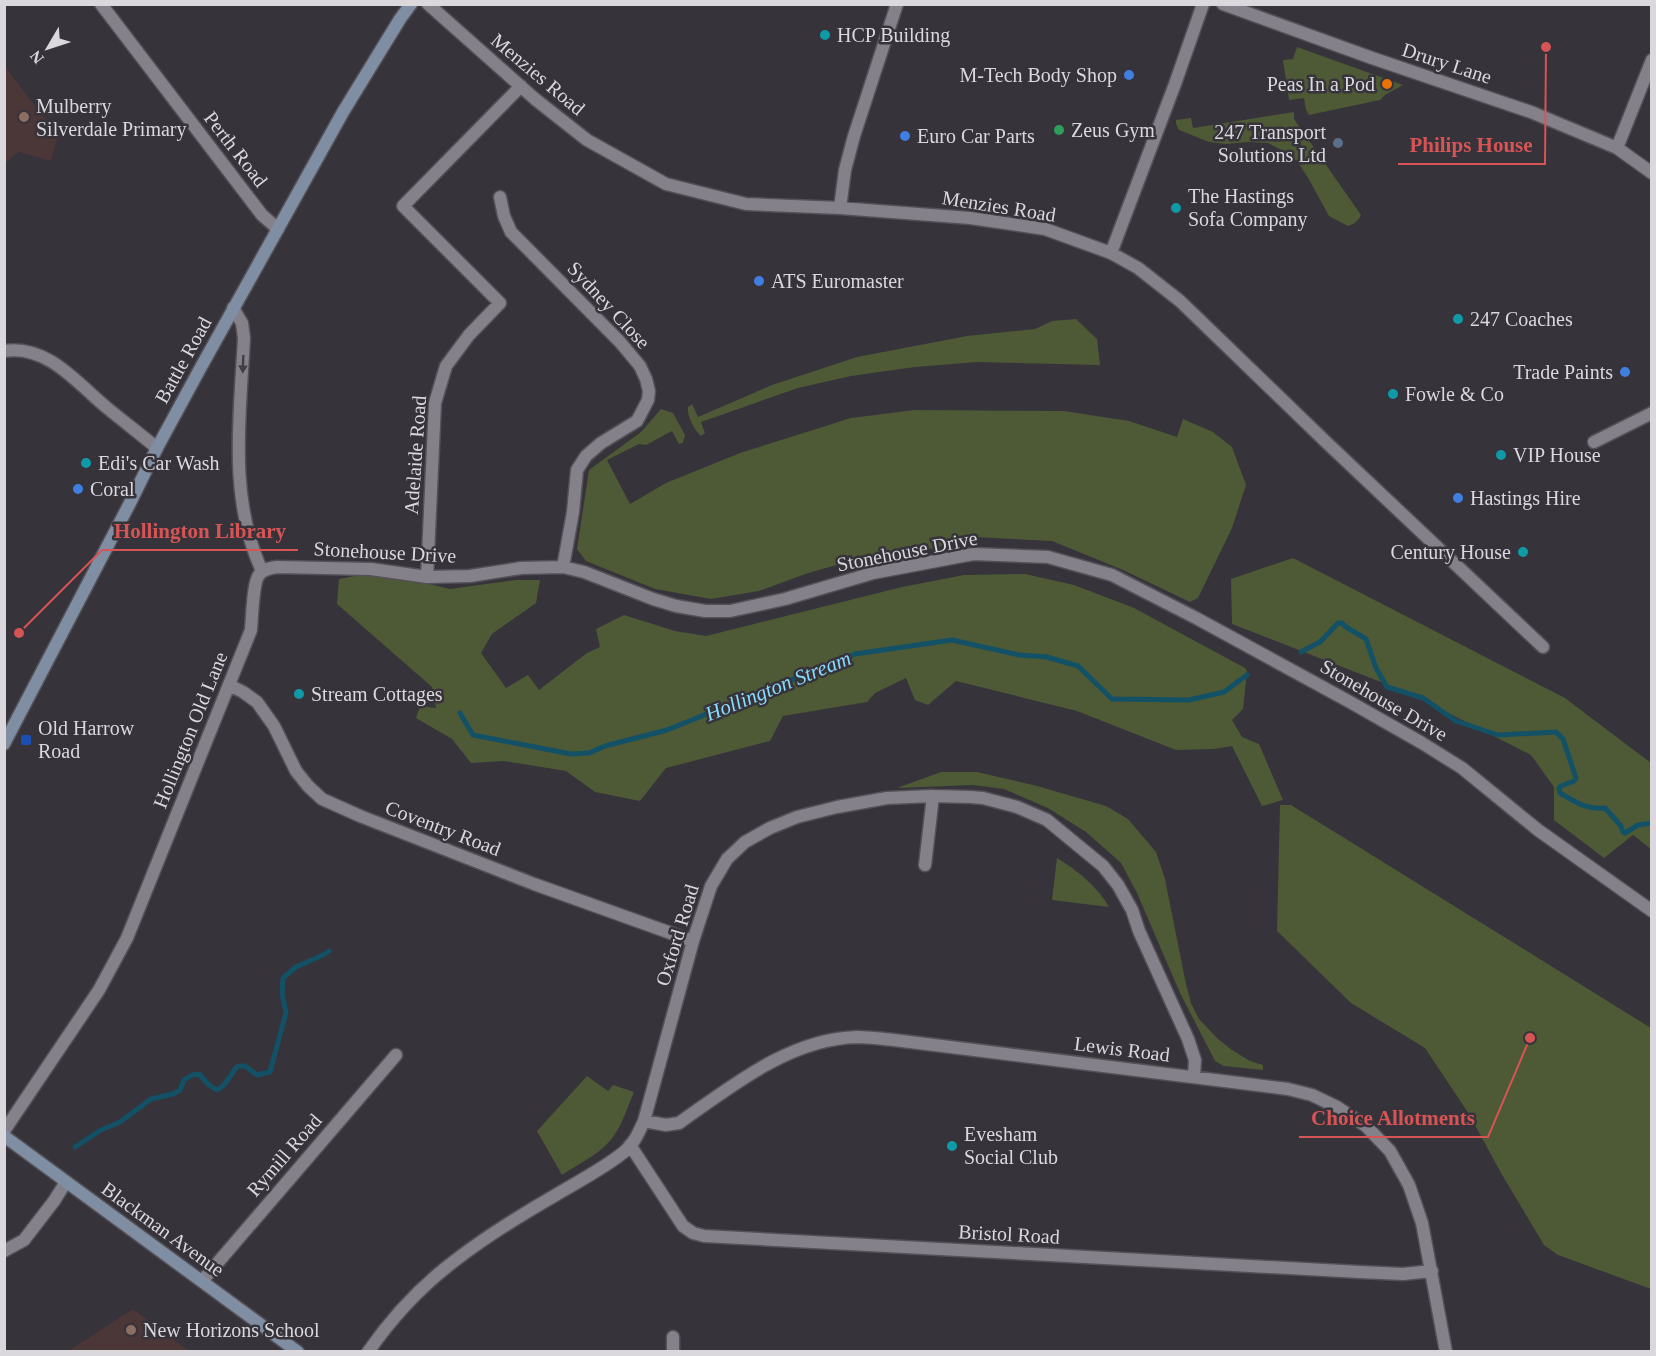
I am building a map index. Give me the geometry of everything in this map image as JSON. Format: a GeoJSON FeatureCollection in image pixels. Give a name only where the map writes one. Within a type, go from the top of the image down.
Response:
{"type":"FeatureCollection","features":[{"type":"Feature","properties":{"kind":"main road","name":"Battle Road"},"geometry":{"type":"LineString","coordinates":[[4,744],[157,448],[233,308],[343,112],[411,4]]}},
{"type":"Feature","properties":{"kind":"main road","name":"Blackman Avenue"},"geometry":{"type":"LineString","coordinates":[[4,1136],[298,1352]]}},
{"type":"Feature","properties":{"kind":"street","name":"Perth Road"},"geometry":{"type":"LineString","coordinates":[[101,4],[262,214],[278,229]]}},
{"type":"Feature","properties":{"kind":"street","name":"Menzies Road"},"geometry":{"type":"LineString","coordinates":[[428,4],[521,86],[587,140],[666,184],[746,204],[840,208],[970,218],[1045,229],[1111,253],[1138,268],[1180,301],[1543,647]]}},
{"type":"Feature","properties":{"kind":"street"},"geometry":{"type":"LineString","coordinates":[[840,208],[854,136],[897,4]]}},
{"type":"Feature","properties":{"kind":"street"},"geometry":{"type":"LineString","coordinates":[[1111,253],[1203,4]]}},
{"type":"Feature","properties":{"kind":"street","name":"Drury Lane"},"geometry":{"type":"LineString","coordinates":[[1223,4],[1360,54],[1531,112],[1617,148],[1652,173]]}},
{"type":"Feature","properties":{"kind":"street"},"geometry":{"type":"LineString","coordinates":[[1617,148],[1652,60]]}},
{"type":"Feature","properties":{"kind":"street","name":"Adelaide Road"},"geometry":{"type":"LineString","coordinates":[[427,577],[435,404],[446,366],[469,335],[500,303],[403,206],[521,86]]}},
{"type":"Feature","properties":{"kind":"street","name":"Sydney Close"},"geometry":{"type":"LineString","coordinates":[[500,197],[504,216],[511,232],[640,366],[649,391],[648,400],[637,422],[601,443],[586,456],[577,470],[573,512],[563,567]]}},
{"type":"Feature","properties":{"kind":"street"},"geometry":{"type":"LineString","coordinates":[[233,308],[242,324],[244,338],[238,473],[253,552],[262,572]]}},
{"type":"Feature","properties":{"kind":"street"},"geometry":{"type":"LineString","coordinates":[[4,351],[30,351],[50,360],[157,448]]}},
{"type":"Feature","properties":{"kind":"street"},"geometry":{"type":"LineString","coordinates":[[1594,442],[1652,413]]}},
{"type":"Feature","properties":{"kind":"street","name":"Stonehouse Drive"},"geometry":{"type":"LineString","coordinates":[[262,572],[277,567],[371,569],[427,577],[470,576],[521,568],[563,567],[584,572],[676,606],[705,611],[730,611],[785,599],[873,573],[974,554],[1048,557],[1112,575],[1215,628],[1422,743],[1462,768],[1538,830],[1652,911]]}},
{"type":"Feature","properties":{"kind":"street","name":"Hollington Old Lane"},"geometry":{"type":"LineString","coordinates":[[4,1131],[99,990],[127,938],[250,630],[256,580],[262,572]]}},
{"type":"Feature","properties":{"kind":"street","name":"Coventry Road"},"geometry":{"type":"LineString","coordinates":[[229,685],[257,702],[274,726],[296,771],[322,799],[523,879],[693,941]]}},
{"type":"Feature","properties":{"kind":"street"},"geometry":{"type":"LineString","coordinates":[[925,865],[933,796]]}},
{"type":"Feature","properties":{"kind":"street","name":"Oxford Road"},"geometry":{"type":"LineString","coordinates":[[368,1352],[397,1313],[457,1258],[624,1152],[630,1145],[644,1121],[693,941],[711,886],[727,859],[745,842],[797,817],[887,798],[933,796],[983,798],[1032,812],[1047,820],[1103,866],[1118,885],[1132,910],[1188,1039],[1195,1060],[1194,1077]]}},
{"type":"Feature","properties":{"kind":"street","name":"Lewis Road"},"geometry":{"type":"LineString","coordinates":[[644,1121],[666,1125],[679,1123],[744,1078],[783,1055],[820,1042],[856,1037],[1194,1077],[1288,1089],[1312,1095],[1337,1107],[1366,1126],[1390,1151],[1409,1185],[1422,1223],[1446,1352]]}},
{"type":"Feature","properties":{"kind":"street","name":"Rymill Road"},"geometry":{"type":"LineString","coordinates":[[202,1281],[396,1055]]}},
{"type":"Feature","properties":{"kind":"street","name":"Bristol Road"},"geometry":{"type":"LineString","coordinates":[[630,1145],[683,1226],[693,1233],[704,1236],[1360,1272],[1403,1274],[1432,1271]]}},
{"type":"Feature","properties":{"kind":"street"},"geometry":{"type":"LineString","coordinates":[[4,1251],[24,1240],[66,1182]]}},
{"type":"Feature","properties":{"kind":"street"},"geometry":{"type":"LineString","coordinates":[[673,1337],[673,1352]]}},
{"type":"Feature","properties":{"kind":"shaded area","name":"Mulberry Silverdale Primary"},"geometry":{"type":"Polygon","coordinates":[[[4,65],[58,136],[51,161],[19,152],[5,163],[4,65]]]}},
{"type":"Feature","properties":{"kind":"shaded area","name":"New Horizons School"},"geometry":{"type":"Polygon","coordinates":[[[133,1309],[189,1351],[68,1351],[133,1309]]]}},
{"type":"Feature","properties":{"kind":"green space"},"geometry":{"type":"Polygon","coordinates":[[[1297,47],[1403,85],[1380,100],[1309,115],[1304,98],[1289,100],[1283,60],[1293,59],[1297,47]]]}},
{"type":"Feature","properties":{"kind":"green space"},"geometry":{"type":"Polygon","coordinates":[[[1294,112],[1294,119],[1361,215],[1353,224],[1348,226],[1329,216],[1298,162],[1285,152],[1268,143],[1209,142],[1179,130],[1176,124],[1176,120],[1191,118],[1193,128],[1294,112]]]}},
{"type":"Feature","properties":{"kind":"green space"},"geometry":{"type":"Polygon","coordinates":[[[1076,319],[1097,339],[1100,365],[977,362],[915,367],[851,376],[798,388],[701,422],[705,433],[701,436],[689,415],[688,407],[692,404],[698,417],[772,385],[857,357],[967,336],[1035,329],[1052,321],[1076,319]]]}},
{"type":"Feature","properties":{"kind":"green space"},"geometry":{"type":"Polygon","coordinates":[[[661,409],[673,413],[685,435],[683,443],[679,444],[672,431],[646,445],[639,444],[607,460],[630,504],[666,483],[740,453],[851,418],[914,410],[1064,411],[1129,421],[1177,437],[1183,419],[1213,432],[1232,447],[1246,485],[1232,528],[1198,598],[1190,602],[1123,570],[1052,541],[975,537],[887,561],[858,559],[808,573],[759,591],[711,599],[655,589],[586,561],[577,549],[589,470],[641,432],[661,409]]]}},
{"type":"Feature","properties":{"kind":"green space"},"geometry":{"type":"Polygon","coordinates":[[[1293,558],[1565,698],[1651,763],[1651,849],[1633,835],[1604,858],[1554,820],[1554,787],[1531,755],[1409,693],[1232,624],[1231,579],[1293,558]]]}},
{"type":"Feature","properties":{"kind":"green space"},"geometry":{"type":"Polygon","coordinates":[[[365,574],[421,582],[450,589],[516,580],[540,580],[536,603],[492,634],[481,653],[506,688],[528,675],[539,690],[587,653],[600,647],[596,629],[624,615],[675,631],[706,636],[902,587],[964,575],[1025,574],[1074,585],[1134,608],[1245,668],[1247,671],[1243,709],[1232,720],[1242,737],[1259,744],[1283,800],[1262,806],[1232,746],[1176,750],[1077,711],[956,681],[928,705],[915,700],[906,678],[875,693],[867,702],[783,716],[770,741],[666,768],[640,801],[595,792],[566,771],[504,761],[471,763],[452,739],[416,718],[420,706],[436,708],[432,687],[337,604],[339,579],[365,574]]]}},
{"type":"Feature","properties":{"kind":"green space"},"geometry":{"type":"Polygon","coordinates":[[[941,772],[977,772],[1037,786],[1106,806],[1128,819],[1156,852],[1165,879],[1186,984],[1191,1003],[1199,1019],[1232,1050],[1250,1061],[1263,1065],[1263,1070],[1224,1066],[1215,1061],[1180,993],[1137,893],[1121,863],[1086,832],[1048,808],[1004,789],[973,785],[897,788],[941,772]]]}},
{"type":"Feature","properties":{"kind":"green space"},"geometry":{"type":"Polygon","coordinates":[[[1280,805],[1291,805],[1651,1028],[1651,1289],[1558,1255],[1544,1245],[1469,1114],[1425,1048],[1351,1003],[1277,931],[1280,805]]]}},
{"type":"Feature","properties":{"kind":"green space"},"geometry":{"type":"Polygon","coordinates":[[[1057,858],[1086,879],[1109,907],[1052,900],[1057,858]]]}},
{"type":"Feature","properties":{"kind":"green space"},"geometry":{"type":"Polygon","coordinates":[[[587,1076],[608,1091],[613,1085],[634,1092],[620,1125],[609,1142],[562,1175],[537,1131],[587,1076]]]}},
{"type":"Feature","properties":{"kind":"waterway","name":"Hollington Stream"},"geometry":{"type":"LineString","coordinates":[[1301,652],[1320,642],[1338,623],[1342,623],[1366,639],[1376,668],[1387,687],[1423,698],[1456,721],[1498,735],[1556,732],[1563,739],[1576,778],[1561,786],[1560,793],[1587,807],[1605,808],[1625,833],[1638,825],[1652,823]]}},
{"type":"Feature","properties":{"kind":"waterway","name":"Hollington Stream"},"geometry":{"type":"LineString","coordinates":[[460,713],[473,735],[571,754],[589,753],[605,746],[667,730],[855,654],[952,640],[1019,655],[1047,657],[1078,666],[1112,699],[1189,700],[1224,692],[1247,675]]}},
{"type":"Feature","properties":{"kind":"waterway","name":"Hollington Stream"},"geometry":{"type":"LineString","coordinates":[[75,1147],[101,1130],[120,1122],[151,1099],[180,1090],[184,1080],[192,1075],[199,1074],[217,1090],[223,1086],[238,1066],[245,1066],[257,1075],[270,1072],[286,1013],[282,993],[283,978],[296,967],[329,951]]}},
{"type":"Feature","properties":{"kind":"place","name":"HCP Building"},"geometry":{"type":"Point","coordinates":[825,35]}},
{"type":"Feature","properties":{"kind":"place","name":"Philips House"},"geometry":{"type":"Point","coordinates":[1546,47]}},
{"type":"Feature","properties":{"kind":"place","name":"M-Tech Body Shop"},"geometry":{"type":"Point","coordinates":[1129,75]}},
{"type":"Feature","properties":{"kind":"place","name":"Peas In a Pod"},"geometry":{"type":"Point","coordinates":[1387,84]}},
{"type":"Feature","properties":{"kind":"place","name":"Mulberry Silverdale Primary"},"geometry":{"type":"Point","coordinates":[24,117]}},
{"type":"Feature","properties":{"kind":"place","name":"Zeus Gym"},"geometry":{"type":"Point","coordinates":[1059,130]}},
{"type":"Feature","properties":{"kind":"place","name":"Euro Car Parts"},"geometry":{"type":"Point","coordinates":[905,136]}},
{"type":"Feature","properties":{"kind":"place","name":"247 Transport Solutions Ltd"},"geometry":{"type":"Point","coordinates":[1338,143]}},
{"type":"Feature","properties":{"kind":"place","name":"The Hastings Sofa Company"},"geometry":{"type":"Point","coordinates":[1176,208]}},
{"type":"Feature","properties":{"kind":"place","name":"ATS Euromaster"},"geometry":{"type":"Point","coordinates":[759,281]}},
{"type":"Feature","properties":{"kind":"place","name":"247 Coaches"},"geometry":{"type":"Point","coordinates":[1458,319]}},
{"type":"Feature","properties":{"kind":"place","name":"Trade Paints"},"geometry":{"type":"Point","coordinates":[1625,372]}},
{"type":"Feature","properties":{"kind":"place","name":"Fowle & Co"},"geometry":{"type":"Point","coordinates":[1393,394]}},
{"type":"Feature","properties":{"kind":"place","name":"VIP House"},"geometry":{"type":"Point","coordinates":[1501,455]}},
{"type":"Feature","properties":{"kind":"place","name":"Edi's Car Wash"},"geometry":{"type":"Point","coordinates":[86,463]}},
{"type":"Feature","properties":{"kind":"place","name":"Coral"},"geometry":{"type":"Point","coordinates":[78,489]}},
{"type":"Feature","properties":{"kind":"place","name":"Hastings Hire"},"geometry":{"type":"Point","coordinates":[1458,498]}},
{"type":"Feature","properties":{"kind":"place","name":"Century House"},"geometry":{"type":"Point","coordinates":[1523,552]}},
{"type":"Feature","properties":{"kind":"place","name":"Hollington Library"},"geometry":{"type":"Point","coordinates":[19,633]}},
{"type":"Feature","properties":{"kind":"place","name":"Stream Cottages"},"geometry":{"type":"Point","coordinates":[299,694]}},
{"type":"Feature","properties":{"kind":"place","name":"Old Harrow Road"},"geometry":{"type":"Point","coordinates":[26,740]}},
{"type":"Feature","properties":{"kind":"place","name":"Choice Allotments"},"geometry":{"type":"Point","coordinates":[1530,1038]}},
{"type":"Feature","properties":{"kind":"place","name":"Evesham Social Club"},"geometry":{"type":"Point","coordinates":[952,1146]}},
{"type":"Feature","properties":{"kind":"place","name":"New Horizons School"},"geometry":{"type":"Point","coordinates":[131,1330]}}]}
